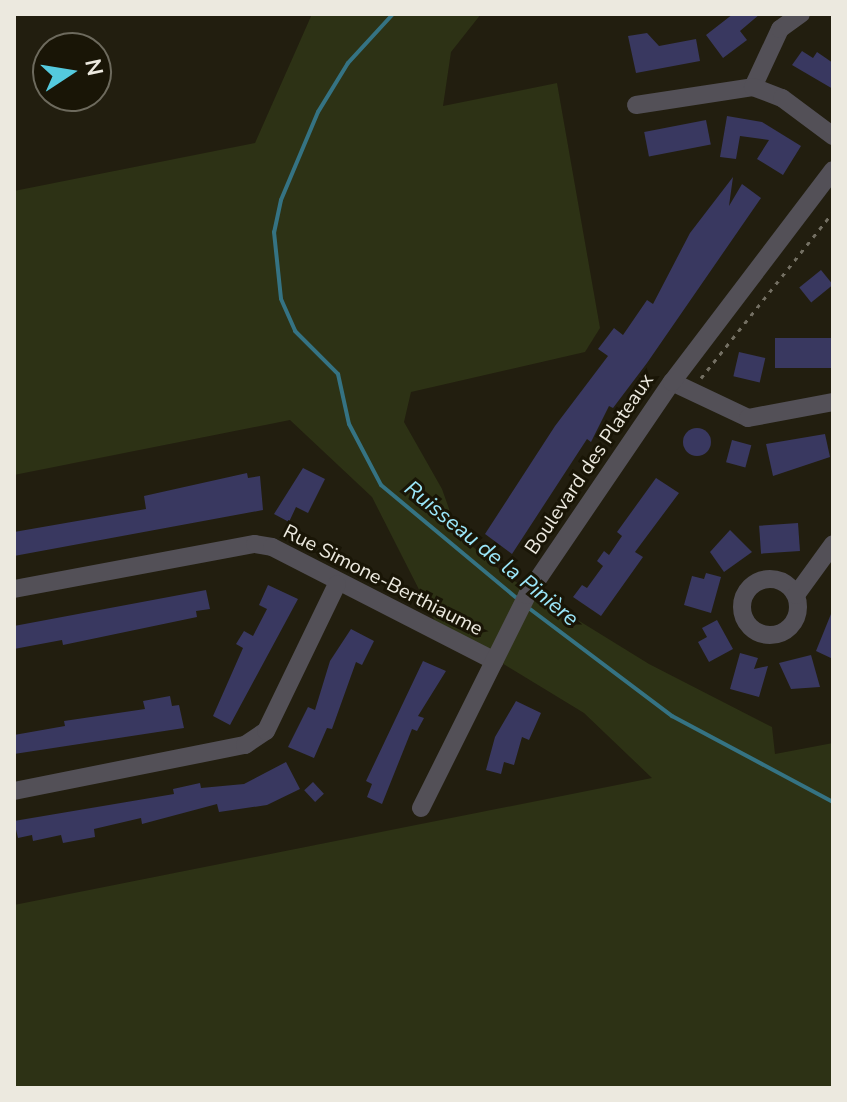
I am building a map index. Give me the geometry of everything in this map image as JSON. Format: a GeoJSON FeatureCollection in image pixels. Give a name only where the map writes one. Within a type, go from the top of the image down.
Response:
{"type":"FeatureCollection","features":[{"type":"Feature","properties":{"kind":"street"},"geometry":{"type":"LineString","coordinates":[[753,87],[780,29],[801,14]]}},
{"type":"Feature","properties":{"kind":"street"},"geometry":{"type":"LineString","coordinates":[[636,105],[753,87],[782,98],[833,136]]}},
{"type":"Feature","properties":{"kind":"street","name":"Boulevard des Plateaux"},"geometry":{"type":"LineString","coordinates":[[421,808],[527,595],[672,382],[833,170]]}},
{"type":"Feature","properties":{"kind":"street"},"geometry":{"type":"LineString","coordinates":[[672,382],[748,418],[833,402]]}},
{"type":"Feature","properties":{"kind":"street","name":"Rue Simone-Berthiaume"},"geometry":{"type":"LineString","coordinates":[[14,589],[255,544],[272,547],[337,584],[495,661]]}},
{"type":"Feature","properties":{"kind":"street"},"geometry":{"type":"LineString","coordinates":[[796,595],[833,544]]}},
{"type":"Feature","properties":{"kind":"street"},"geometry":{"type":"LineString","coordinates":[[14,791],[245,745],[266,731],[337,584]]}},
{"type":"Feature","properties":{"kind":"path"},"geometry":{"type":"LineString","coordinates":[[691,392],[833,212]]}},
{"type":"Feature","properties":{"kind":"green space"},"geometry":{"type":"Polygon","coordinates":[[[312,14],[481,14],[451,52],[443,106],[557,83],[600,328],[585,352],[411,392],[404,422],[442,489],[458,534],[508,577],[649,664],[772,727],[775,754],[833,743],[833,1088],[14,1088],[14,905],[652,778],[584,713],[436,623],[372,497],[290,420],[14,475],[14,191],[255,143],[312,14]]]}},
{"type":"Feature","properties":{"kind":"building"},"geometry":{"type":"Polygon","coordinates":[[[733,14],[760,14],[740,31],[747,40],[723,58],[706,35],[733,14]]]}},
{"type":"Feature","properties":{"kind":"building"},"geometry":{"type":"Polygon","coordinates":[[[647,33],[659,46],[696,39],[700,61],[636,73],[628,36],[647,33]]]}},
{"type":"Feature","properties":{"kind":"building"},"geometry":{"type":"Polygon","coordinates":[[[802,51],[813,58],[817,52],[833,63],[833,89],[792,65],[802,51]]]}},
{"type":"Feature","properties":{"kind":"building"},"geometry":{"type":"Polygon","coordinates":[[[727,116],[762,122],[801,146],[783,175],[757,159],[769,140],[740,136],[736,159],[720,157],[727,116]]]}},
{"type":"Feature","properties":{"kind":"building"},"geometry":{"type":"Polygon","coordinates":[[[706,120],[711,145],[649,157],[644,132],[706,120]]]}},
{"type":"Feature","properties":{"kind":"building"},"geometry":{"type":"Polygon","coordinates":[[[733,177],[729,206],[742,184],[761,198],[647,363],[613,408],[609,406],[591,442],[587,439],[512,554],[485,534],[555,426],[608,356],[598,349],[614,328],[623,335],[647,300],[653,304],[690,233],[733,177]]]}},
{"type":"Feature","properties":{"kind":"building"},"geometry":{"type":"Polygon","coordinates":[[[821,270],[833,285],[811,302],[799,288],[821,270]]]}},
{"type":"Feature","properties":{"kind":"building"},"geometry":{"type":"Polygon","coordinates":[[[775,338],[833,338],[833,368],[775,368],[775,338]]]}},
{"type":"Feature","properties":{"kind":"building"},"geometry":{"type":"Polygon","coordinates":[[[739,352],[765,358],[760,382],[733,376],[739,352]]]}},
{"type":"Feature","properties":{"kind":"building"},"geometry":{"type":"Polygon","coordinates":[[[697,428],[707,432],[711,442],[707,452],[697,456],[687,452],[683,442],[687,432],[697,428]]]}},
{"type":"Feature","properties":{"kind":"building"},"geometry":{"type":"Polygon","coordinates":[[[825,434],[830,457],[773,476],[766,444],[825,434]]]}},
{"type":"Feature","properties":{"kind":"building"},"geometry":{"type":"Polygon","coordinates":[[[732,440],[751,445],[745,467],[726,462],[732,440]]]}},
{"type":"Feature","properties":{"kind":"building"},"geometry":{"type":"Polygon","coordinates":[[[303,468],[325,479],[308,513],[296,507],[289,522],[274,514],[303,468]]]}},
{"type":"Feature","properties":{"kind":"building"},"geometry":{"type":"Polygon","coordinates":[[[247,473],[248,478],[260,476],[263,510],[14,556],[14,532],[146,509],[144,496],[247,473]]]}},
{"type":"Feature","properties":{"kind":"building"},"geometry":{"type":"Polygon","coordinates":[[[656,478],[679,493],[635,552],[643,557],[601,616],[573,597],[582,585],[587,588],[603,566],[597,561],[604,551],[609,555],[622,536],[617,532],[656,478]]]}},
{"type":"Feature","properties":{"kind":"building"},"geometry":{"type":"Polygon","coordinates":[[[798,523],[800,551],[761,554],[759,526],[798,523]]]}},
{"type":"Feature","properties":{"kind":"building"},"geometry":{"type":"Polygon","coordinates":[[[730,530],[752,552],[724,572],[710,552],[730,530]]]}},
{"type":"Feature","properties":{"kind":"building"},"geometry":{"type":"Polygon","coordinates":[[[706,573],[721,577],[711,613],[684,605],[692,576],[704,579],[706,573]]]}},
{"type":"Feature","properties":{"kind":"building"},"geometry":{"type":"Polygon","coordinates":[[[268,585],[298,599],[230,725],[213,716],[243,648],[236,644],[244,631],[253,636],[267,609],[259,605],[268,585]]]}},
{"type":"Feature","properties":{"kind":"building"},"geometry":{"type":"Polygon","coordinates":[[[206,590],[210,609],[196,611],[197,617],[63,645],[62,640],[14,649],[14,626],[206,590]]]}},
{"type":"Feature","properties":{"kind":"building"},"geometry":{"type":"Polygon","coordinates":[[[833,609],[833,659],[816,651],[833,609]]]}},
{"type":"Feature","properties":{"kind":"building"},"geometry":{"type":"Polygon","coordinates":[[[717,620],[733,649],[709,662],[698,642],[707,637],[702,628],[717,620]]]}},
{"type":"Feature","properties":{"kind":"building"},"geometry":{"type":"Polygon","coordinates":[[[351,629],[374,641],[362,665],[356,662],[332,729],[327,728],[314,758],[288,747],[308,707],[315,710],[330,661],[351,629]]]}},
{"type":"Feature","properties":{"kind":"building"},"geometry":{"type":"Polygon","coordinates":[[[740,653],[758,658],[754,669],[768,666],[759,697],[730,689],[740,653]]]}},
{"type":"Feature","properties":{"kind":"building"},"geometry":{"type":"Polygon","coordinates":[[[811,655],[820,687],[791,689],[779,663],[811,655]]]}},
{"type":"Feature","properties":{"kind":"building"},"geometry":{"type":"Polygon","coordinates":[[[423,661],[446,671],[418,716],[424,718],[417,731],[412,729],[382,804],[367,797],[372,784],[366,781],[423,661]]]}},
{"type":"Feature","properties":{"kind":"building"},"geometry":{"type":"Polygon","coordinates":[[[170,696],[172,706],[179,705],[184,728],[14,754],[14,735],[65,726],[64,721],[145,709],[143,701],[170,696]]]}},
{"type":"Feature","properties":{"kind":"building"},"geometry":{"type":"Polygon","coordinates":[[[516,701],[541,713],[529,740],[522,737],[514,765],[504,762],[501,774],[486,770],[495,737],[516,701]]]}},
{"type":"Feature","properties":{"kind":"building"},"geometry":{"type":"Polygon","coordinates":[[[286,762],[300,789],[267,805],[219,812],[217,804],[142,824],[141,818],[94,829],[95,837],[63,843],[61,835],[33,841],[32,835],[18,838],[14,821],[174,794],[173,789],[200,783],[201,788],[244,784],[286,762]]]}},
{"type":"Feature","properties":{"kind":"building"},"geometry":{"type":"Polygon","coordinates":[[[313,782],[324,794],[315,802],[304,790],[313,782]]]}},
{"type":"Feature","properties":{"kind":"waterway","name":"Ruisseau de la Pinière"},"geometry":{"type":"LineString","coordinates":[[393,14],[348,63],[318,112],[281,200],[274,232],[281,299],[295,331],[338,374],[349,424],[381,485],[519,600]]}},
{"type":"Feature","properties":{"kind":"waterway","name":"Ruisseau de la Pinière"},"geometry":{"type":"LineString","coordinates":[[526,606],[672,716],[833,802]]}}]}
